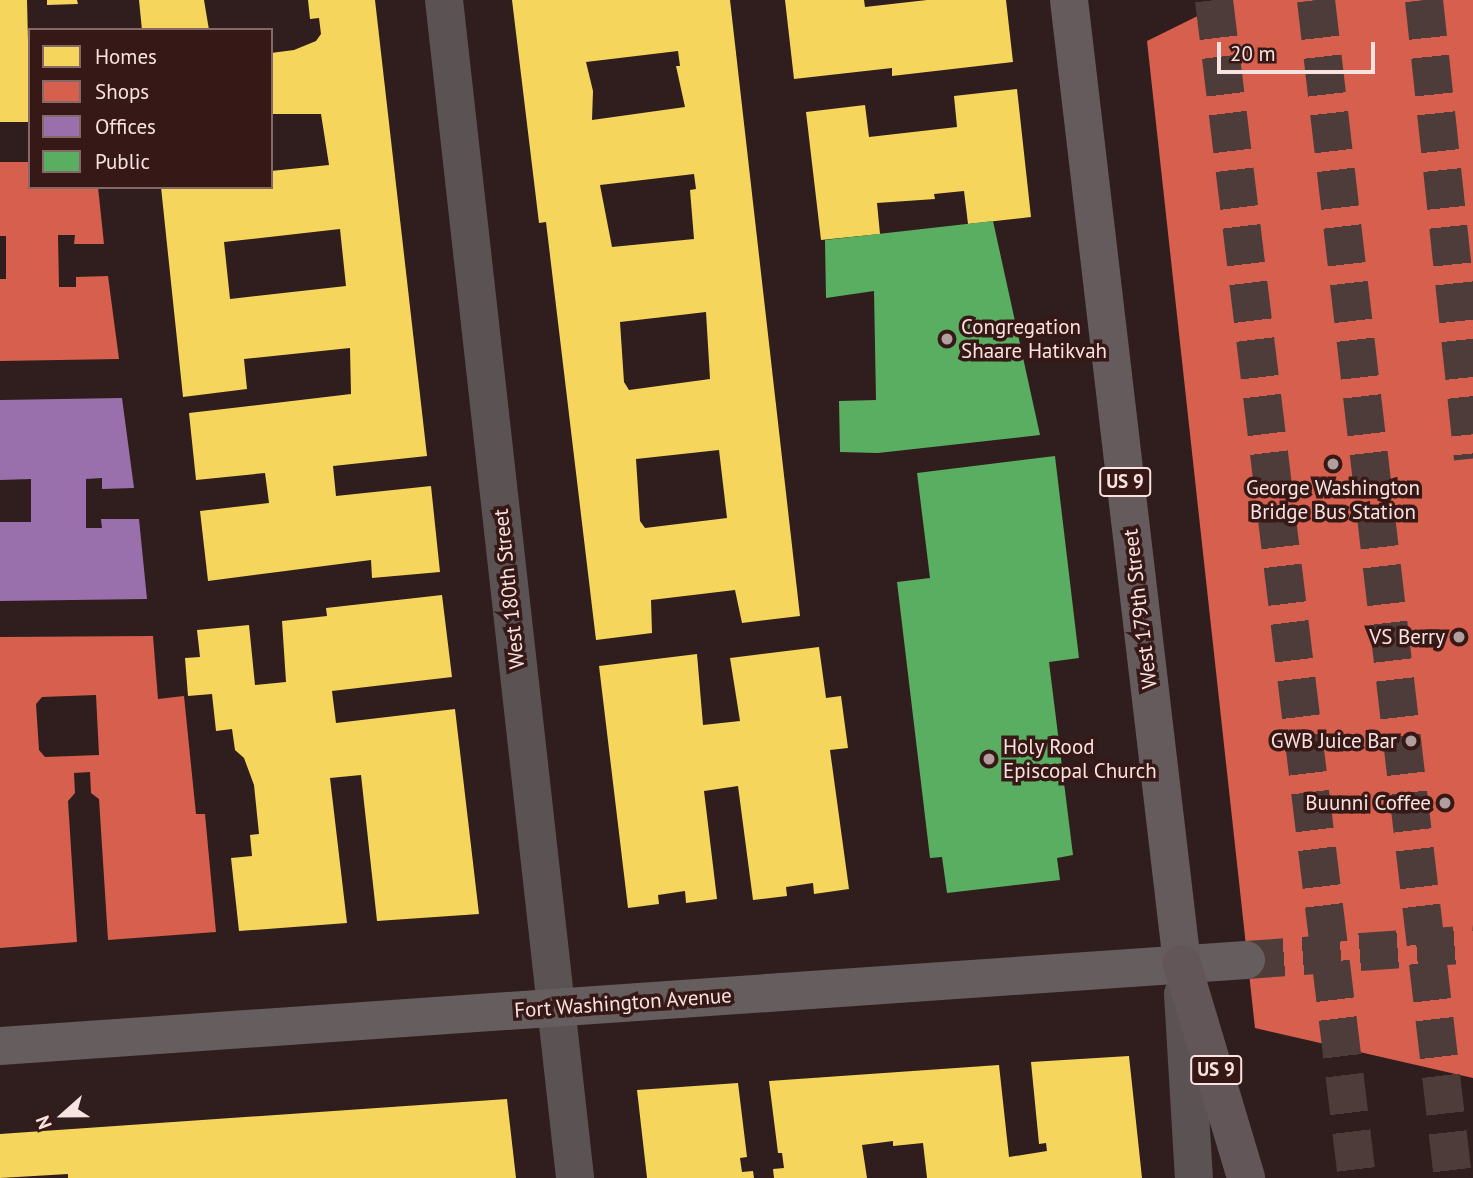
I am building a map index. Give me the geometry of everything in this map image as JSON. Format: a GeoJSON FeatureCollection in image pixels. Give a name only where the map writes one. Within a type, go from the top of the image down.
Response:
{"type":"FeatureCollection","features":[{"type":"Feature","properties":{"kind":"highway","name":"US 9"},"geometry":{"type":"LineString","coordinates":[[1182,964],[1246,1177]]}},
{"type":"Feature","properties":{"kind":"main road","name":"West 179th Street"},"geometry":{"type":"LineString","coordinates":[[1069,0],[1182,964]]}},
{"type":"Feature","properties":{"kind":"main road","name":"Fort Washington Avenue"},"geometry":{"type":"LineString","coordinates":[[0,1046],[1246,960]]}},
{"type":"Feature","properties":{"kind":"street","name":"West 180th Street"},"geometry":{"type":"LineString","coordinates":[[444,0],[575,1178]]}},
{"type":"Feature","properties":{"kind":"street","name":"West 179th Street"},"geometry":{"type":"LineString","coordinates":[[1182,964],[1194,1178]]}},
{"type":"Feature","properties":{"kind":"building: Homes"},"geometry":{"type":"Polygon","coordinates":[[[0,0],[27,0],[28,122],[0,122],[0,0]]]}},
{"type":"Feature","properties":{"kind":"building: Homes"},"geometry":{"type":"Polygon","coordinates":[[[47,0],[77,0],[78,4],[47,5],[47,0]]]}},
{"type":"Feature","properties":{"kind":"building: Homes"},"geometry":{"type":"Polygon","coordinates":[[[139,0],[204,0],[209,28],[142,28],[139,0]]]}},
{"type":"Feature","properties":{"kind":"building: Homes"},"geometry":{"type":"Polygon","coordinates":[[[308,0],[375,0],[427,456],[333,466],[336,496],[431,486],[440,572],[372,578],[371,560],[208,581],[200,511],[269,503],[265,473],[196,480],[189,413],[351,394],[350,348],[244,359],[247,389],[183,397],[161,189],[273,189],[273,171],[329,165],[321,114],[273,114],[273,53],[294,50],[316,41],[321,34],[319,18],[310,19],[308,0]],[[340,229],[224,242],[230,299],[346,286],[340,229]]]}},
{"type":"Feature","properties":{"kind":"building: Homes"},"geometry":{"type":"Polygon","coordinates":[[[512,0],[730,0],[800,616],[742,623],[735,590],[651,600],[652,633],[596,640],[546,222],[539,223],[512,0]],[[678,51],[586,62],[593,91],[592,120],[685,107],[676,66],[680,66],[678,51]],[[694,174],[600,185],[612,247],[694,239],[690,190],[696,189],[694,174]],[[706,312],[620,322],[624,382],[629,390],[710,379],[706,312]],[[719,450],[636,459],[640,521],[645,528],[727,518],[719,450]]]}},
{"type":"Feature","properties":{"kind":"building: Homes"},"geometry":{"type":"Polygon","coordinates":[[[785,0],[864,0],[865,7],[927,0],[1006,0],[1013,62],[892,76],[892,68],[794,79],[785,0]]]}},
{"type":"Feature","properties":{"kind":"building: Homes"},"geometry":{"type":"Polygon","coordinates":[[[1017,89],[1031,217],[968,224],[964,191],[934,194],[935,199],[877,203],[880,234],[821,240],[806,112],[865,105],[869,137],[957,127],[954,96],[1017,89]]]}},
{"type":"Feature","properties":{"kind":"building: Homes"},"geometry":{"type":"Polygon","coordinates":[[[442,595],[452,677],[332,691],[336,723],[455,709],[479,914],[377,921],[361,775],[330,778],[347,923],[239,931],[231,858],[252,856],[250,835],[259,834],[254,785],[244,758],[235,750],[232,729],[216,731],[212,694],[188,696],[185,658],[200,657],[197,630],[249,625],[255,685],[286,682],[282,621],[327,616],[326,608],[442,595]]]}},
{"type":"Feature","properties":{"kind":"building: Homes"},"geometry":{"type":"Polygon","coordinates":[[[819,647],[826,698],[841,696],[848,748],[830,750],[849,889],[814,894],[813,883],[786,887],[787,896],[753,900],[738,786],[704,791],[717,899],[686,903],[685,891],[658,895],[659,904],[628,908],[599,666],[697,654],[703,725],[740,721],[730,658],[819,647]]]}},
{"type":"Feature","properties":{"kind":"building: Homes"},"geometry":{"type":"Polygon","coordinates":[[[1129,1056],[1142,1178],[927,1178],[923,1143],[893,1146],[893,1141],[862,1145],[867,1178],[774,1178],[773,1169],[784,1168],[782,1153],[778,1153],[769,1081],[999,1065],[1009,1157],[1047,1151],[1046,1143],[1039,1144],[1031,1062],[1129,1056]]]}},
{"type":"Feature","properties":{"kind":"building: Homes"},"geometry":{"type":"Polygon","coordinates":[[[738,1083],[747,1157],[740,1158],[742,1172],[753,1171],[754,1178],[647,1178],[637,1090],[738,1083]]]}},
{"type":"Feature","properties":{"kind":"building: Homes"},"geometry":{"type":"Polygon","coordinates":[[[507,1099],[516,1178],[68,1178],[68,1174],[0,1178],[0,1134],[507,1099]]]}},
{"type":"Feature","properties":{"kind":"building: Shops","name":"George Washington Bridge Bus Station"},"geometry":{"type":"Polygon","coordinates":[[[1230,0],[1473,0],[1473,1078],[1255,1028],[1147,41],[1230,0]]]}},
{"type":"Feature","properties":{"kind":"building: Shops"},"geometry":{"type":"Polygon","coordinates":[[[0,162],[28,162],[28,189],[98,189],[104,244],[74,244],[75,235],[58,235],[59,287],[76,287],[76,277],[108,276],[119,359],[0,361],[0,279],[6,279],[6,236],[0,236],[0,162]]]}},
{"type":"Feature","properties":{"kind":"building: Shops"},"geometry":{"type":"Polygon","coordinates":[[[153,636],[158,699],[184,696],[196,814],[205,814],[216,932],[108,940],[99,799],[91,793],[90,772],[74,773],[75,793],[68,801],[77,942],[0,948],[0,637],[153,636]],[[96,695],[42,697],[36,704],[39,750],[45,757],[99,755],[96,695]]]}},
{"type":"Feature","properties":{"kind":"building: Offices"},"geometry":{"type":"Polygon","coordinates":[[[122,398],[134,488],[102,489],[102,478],[86,479],[86,528],[102,528],[101,519],[139,519],[147,599],[0,601],[0,522],[31,522],[31,479],[0,480],[0,400],[122,398]]]}},
{"type":"Feature","properties":{"kind":"building: Public","name":"Congregation Shaare Hatikvah"},"geometry":{"type":"Polygon","coordinates":[[[993,221],[1040,435],[878,453],[840,452],[839,401],[876,400],[874,291],[826,298],[825,240],[993,221]]]}},
{"type":"Feature","properties":{"kind":"building: Public","name":"Holy Rood Episcopal Church"},"geometry":{"type":"Polygon","coordinates":[[[1055,456],[1079,658],[1049,662],[1073,855],[1057,858],[1060,880],[947,893],[942,857],[930,858],[897,582],[930,578],[917,473],[1055,456]]]}},
{"type":"Feature","properties":{"kind":"tunnel"},"geometry":{"type":"LineString","coordinates":[[1214,0],[1357,1178]]}},
{"type":"Feature","properties":{"kind":"tunnel"},"geometry":{"type":"LineString","coordinates":[[1316,0],[1453,1178]]}},
{"type":"Feature","properties":{"kind":"tunnel"},"geometry":{"type":"LineString","coordinates":[[1424,0],[1473,458]]}},
{"type":"Feature","properties":{"kind":"tunnel"},"geometry":{"type":"LineString","coordinates":[[1246,960],[1473,944]]}},
{"type":"Feature","properties":{"kind":"place","name":"Congregation Shaare Hatikvah"},"geometry":{"type":"Point","coordinates":[947,339]}},
{"type":"Feature","properties":{"kind":"place","name":"George Washington Bridge Bus Station"},"geometry":{"type":"Point","coordinates":[1333,464]}},
{"type":"Feature","properties":{"kind":"place","name":"VS Berry"},"geometry":{"type":"Point","coordinates":[1459,637]}},
{"type":"Feature","properties":{"kind":"place","name":"GWB Juice Bar"},"geometry":{"type":"Point","coordinates":[1411,741]}},
{"type":"Feature","properties":{"kind":"place","name":"Holy Rood Episcopal Church"},"geometry":{"type":"Point","coordinates":[989,759]}},
{"type":"Feature","properties":{"kind":"place","name":"Buunni Coffee"},"geometry":{"type":"Point","coordinates":[1445,803]}}]}
